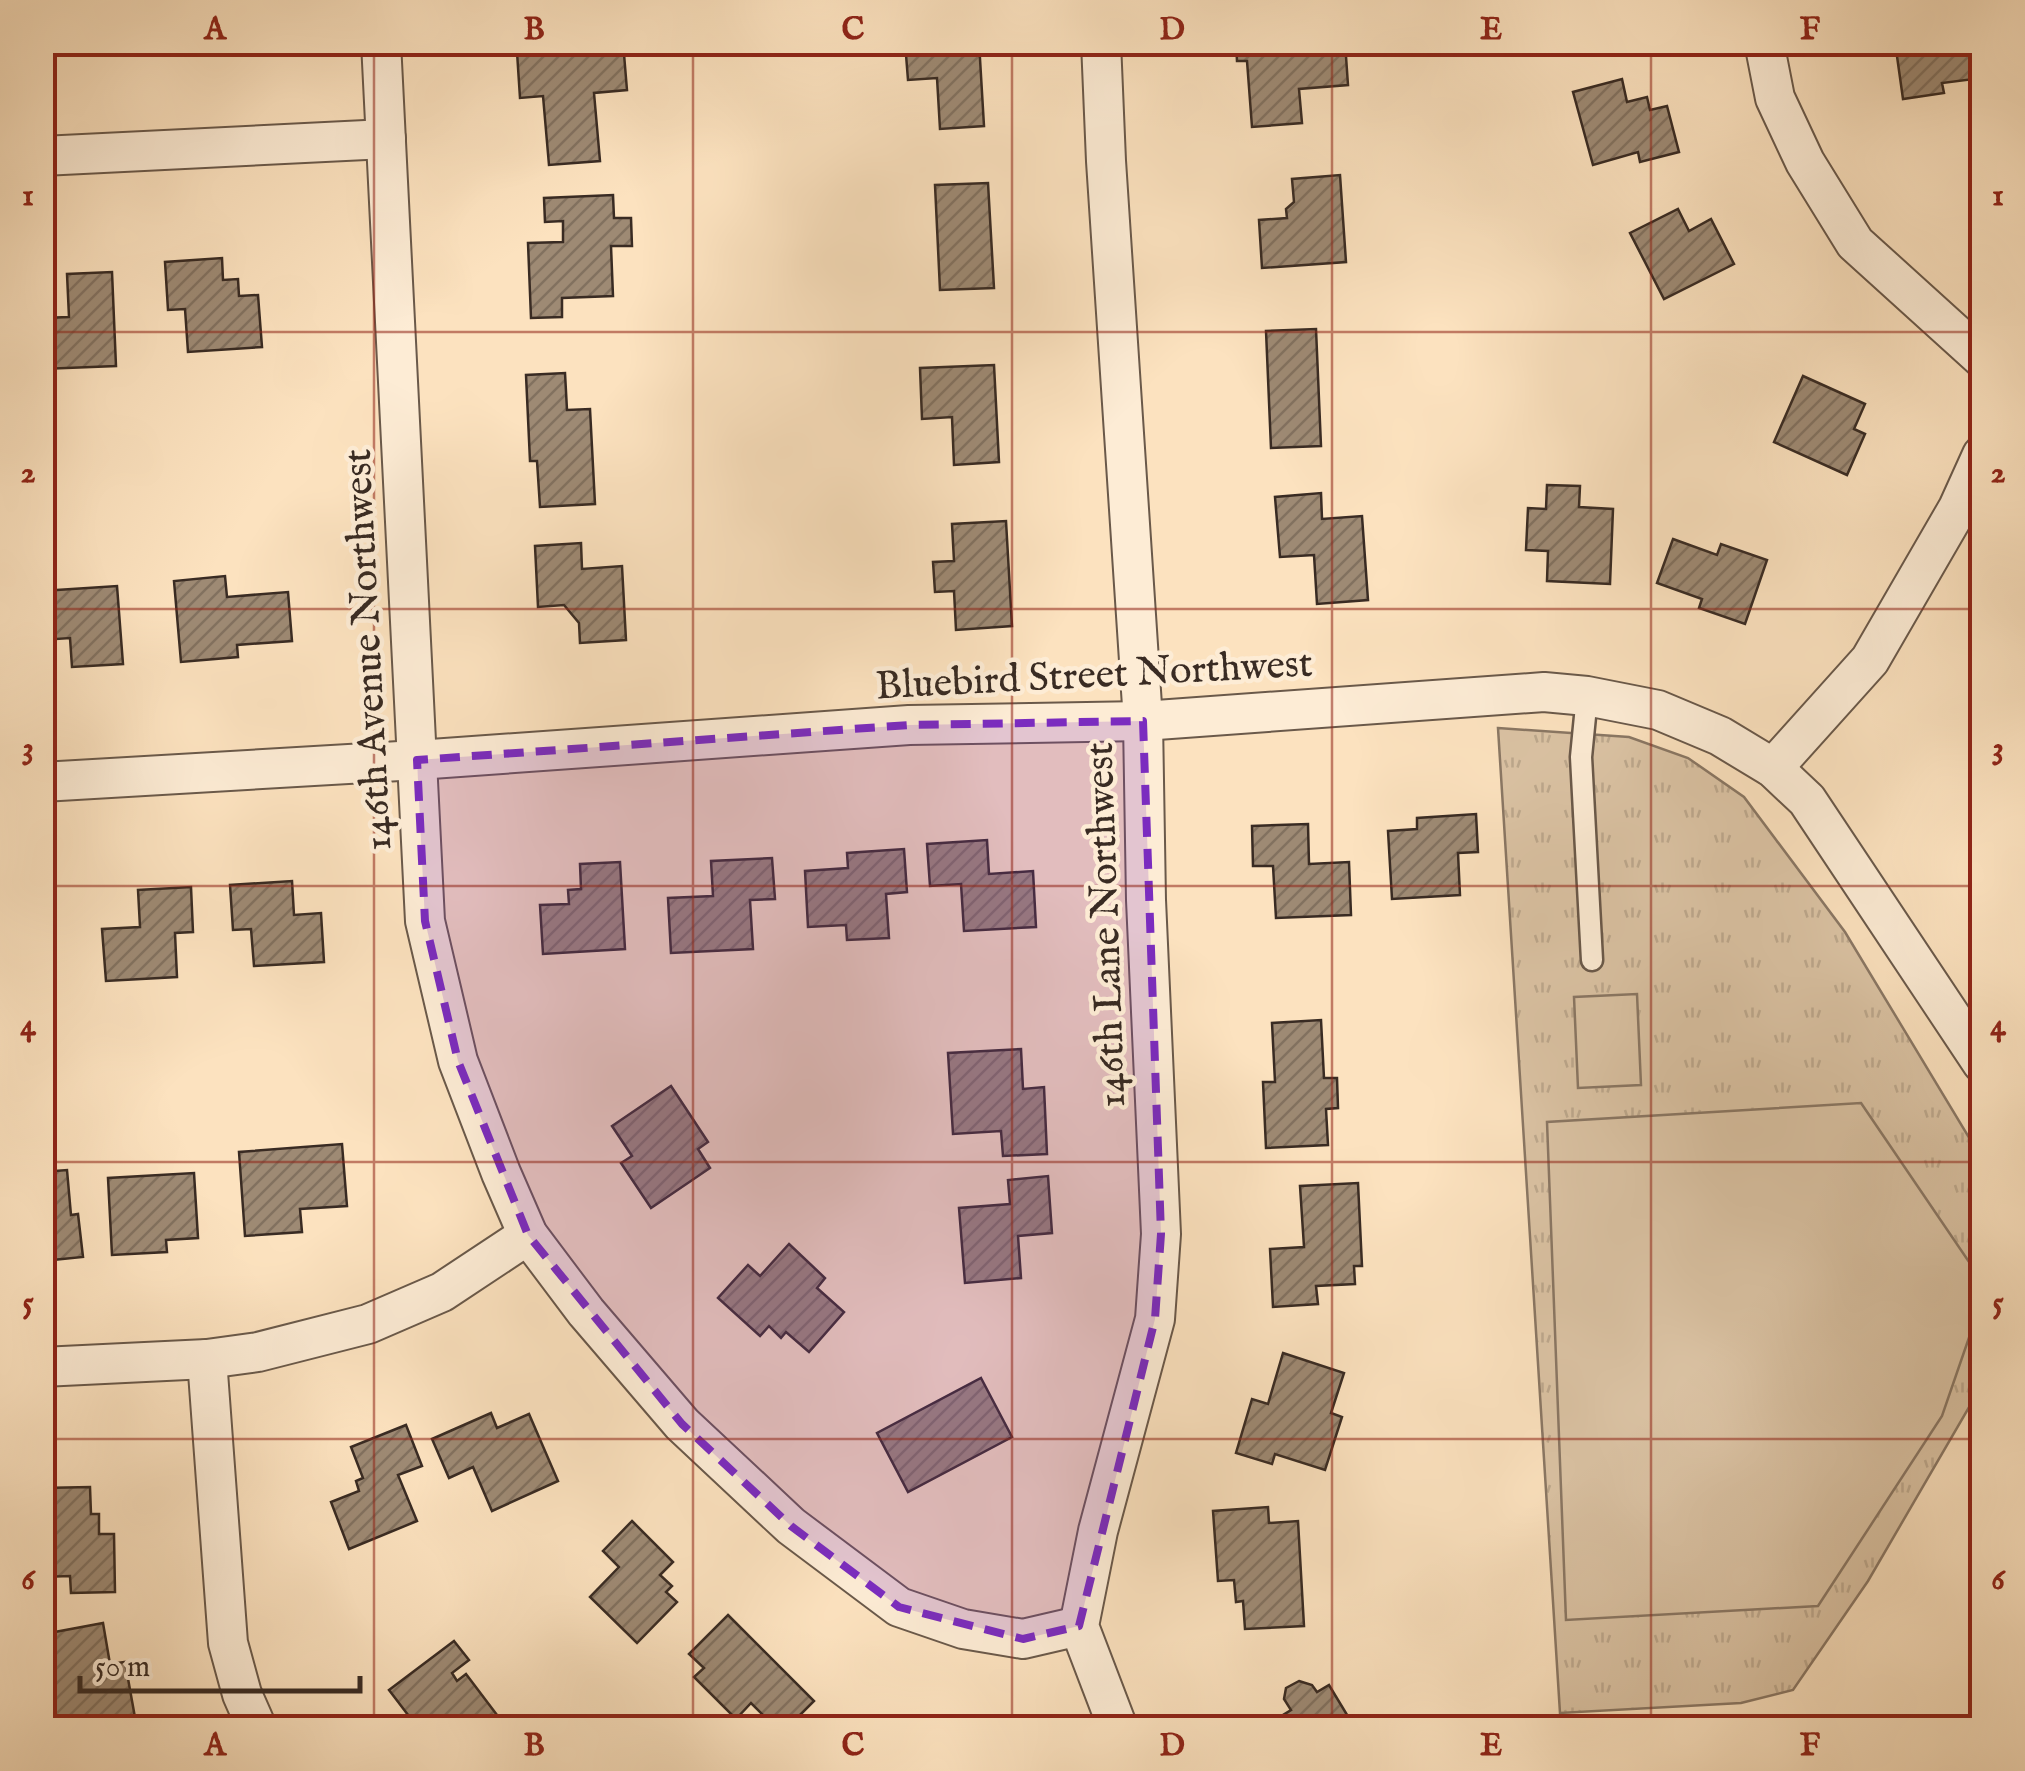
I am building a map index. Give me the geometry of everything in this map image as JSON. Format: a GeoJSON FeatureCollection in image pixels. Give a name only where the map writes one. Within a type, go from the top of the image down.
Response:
{"type":"FeatureCollection","features":[{"type":"Feature","properties":{"kind":"street","name":"146th Avenue Northwest"},"geometry":{"type":"LineString","coordinates":[[381,42],[424,921],[458,1061],[500,1173],[528,1235],[586,1312],[682,1424],[791,1526],[900,1607],[963,1629],[1023,1639],[1079,1626]]}},
{"type":"Feature","properties":{"kind":"street","name":"146th Lane Northwest"},"geometry":{"type":"LineString","coordinates":[[1079,1626],[1098,1531],[1154,1318],[1161,1234],[1142,720],[1101,42]]}},
{"type":"Feature","properties":{"kind":"street"},"geometry":{"type":"LineString","coordinates":[[1764,42],[1775,98],[1805,162],[1856,243],[1982,358]]}},
{"type":"Feature","properties":{"kind":"street"},"geometry":{"type":"LineString","coordinates":[[42,156],[386,138]]}},
{"type":"Feature","properties":{"kind":"street"},"geometry":{"type":"LineString","coordinates":[[1774,768],[1870,660],[1958,508],[1982,455]]}},
{"type":"Feature","properties":{"kind":"street","name":"Bluebird Street Northwest"},"geometry":{"type":"LineString","coordinates":[[42,782],[909,726],[1142,720],[1544,692],[1587,696],[1658,710],[1720,736],[1774,768],[1807,800],[1982,1062]]}},
{"type":"Feature","properties":{"kind":"street"},"geometry":{"type":"LineString","coordinates":[[42,1368],[258,1352],[368,1324],[442,1292],[528,1235]]}},
{"type":"Feature","properties":{"kind":"street"},"geometry":{"type":"LineString","coordinates":[[206,1358],[228,1643],[242,1694],[257,1728]]}},
{"type":"Feature","properties":{"kind":"street"},"geometry":{"type":"LineString","coordinates":[[1079,1626],[1118,1728]]}},
{"type":"Feature","properties":{"kind":"lane"},"geometry":{"type":"LineString","coordinates":[[1587,696],[1581,757],[1592,960]]}},
{"type":"Feature","properties":{"kind":"highlighted area"},"geometry":{"type":"Polygon","coordinates":[[[1143,721],[1161,1234],[1155,1319],[1079,1626],[1023,1639],[899,1607],[791,1526],[682,1424],[528,1235],[458,1061],[425,921],[417,760],[909,725],[1143,721]]]}},
{"type":"Feature","properties":{"kind":"green space"},"geometry":{"type":"Polygon","coordinates":[[[1498,728],[1629,737],[1688,758],[1744,797],[1845,932],[1982,1159],[1982,1375],[1975,1397],[1868,1581],[1793,1690],[1741,1703],[1560,1713],[1498,728]]]}},
{"type":"Feature","properties":{"kind":"green space"},"geometry":{"type":"Polygon","coordinates":[[[1637,994],[1641,1085],[1578,1088],[1574,997],[1637,994]]]}},
{"type":"Feature","properties":{"kind":"green space"},"geometry":{"type":"Polygon","coordinates":[[[1861,1103],[1982,1281],[1982,1300],[1942,1416],[1818,1606],[1566,1620],[1547,1122],[1861,1103]]]}},
{"type":"Feature","properties":{"kind":"building"},"geometry":{"type":"Polygon","coordinates":[[[623,42],[627,90],[594,93],[600,161],[549,165],[543,96],[520,98],[517,52],[623,42]]]}},
{"type":"Feature","properties":{"kind":"building"},"geometry":{"type":"Polygon","coordinates":[[[905,42],[979,42],[984,126],[940,129],[937,78],[908,80],[905,42]]]}},
{"type":"Feature","properties":{"kind":"building"},"geometry":{"type":"Polygon","coordinates":[[[1236,42],[1345,42],[1348,85],[1299,89],[1302,123],[1252,127],[1247,61],[1237,61],[1236,42]]]}},
{"type":"Feature","properties":{"kind":"building"},"geometry":{"type":"Polygon","coordinates":[[[1895,42],[1980,42],[1982,78],[1942,83],[1944,93],[1903,99],[1895,42]]]}},
{"type":"Feature","properties":{"kind":"building"},"geometry":{"type":"Polygon","coordinates":[[[1622,79],[1627,102],[1647,97],[1650,110],[1667,106],[1679,152],[1640,162],[1638,152],[1593,165],[1573,92],[1622,79]]]}},
{"type":"Feature","properties":{"kind":"building"},"geometry":{"type":"Polygon","coordinates":[[[1340,175],[1346,262],[1262,268],[1259,220],[1287,218],[1286,209],[1294,202],[1292,179],[1340,175]]]}},
{"type":"Feature","properties":{"kind":"building"},"geometry":{"type":"Polygon","coordinates":[[[1982,178],[1982,207],[1971,200],[1982,178]]]}},
{"type":"Feature","properties":{"kind":"building"},"geometry":{"type":"Polygon","coordinates":[[[988,183],[994,288],[940,290],[935,185],[988,183]]]}},
{"type":"Feature","properties":{"kind":"building"},"geometry":{"type":"Polygon","coordinates":[[[613,195],[614,218],[631,218],[632,246],[611,246],[613,296],[562,298],[562,317],[531,318],[528,243],[563,242],[563,221],[545,222],[544,198],[613,195]]]}},
{"type":"Feature","properties":{"kind":"building"},"geometry":{"type":"Polygon","coordinates":[[[1678,209],[1689,231],[1711,219],[1734,264],[1664,299],[1630,233],[1678,209]]]}},
{"type":"Feature","properties":{"kind":"building"},"geometry":{"type":"Polygon","coordinates":[[[222,258],[223,280],[238,279],[239,296],[258,295],[262,347],[188,352],[185,309],[168,310],[165,262],[222,258]]]}},
{"type":"Feature","properties":{"kind":"building"},"geometry":{"type":"Polygon","coordinates":[[[112,272],[116,366],[42,369],[42,318],[69,317],[67,274],[112,272]]]}},
{"type":"Feature","properties":{"kind":"building"},"geometry":{"type":"Polygon","coordinates":[[[1316,329],[1321,446],[1271,448],[1266,331],[1316,329]]]}},
{"type":"Feature","properties":{"kind":"building"},"geometry":{"type":"Polygon","coordinates":[[[994,365],[999,462],[954,465],[952,417],[922,419],[920,368],[994,365]]]}},
{"type":"Feature","properties":{"kind":"building"},"geometry":{"type":"Polygon","coordinates":[[[565,373],[567,410],[590,409],[595,504],[540,507],[537,461],[530,461],[526,375],[565,373]]]}},
{"type":"Feature","properties":{"kind":"building"},"geometry":{"type":"Polygon","coordinates":[[[1803,376],[1865,404],[1854,429],[1865,434],[1847,475],[1774,442],[1803,376]]]}},
{"type":"Feature","properties":{"kind":"building"},"geometry":{"type":"Polygon","coordinates":[[[1547,485],[1580,486],[1579,507],[1613,509],[1610,584],[1547,581],[1548,551],[1526,550],[1528,508],[1546,509],[1547,485]]]}},
{"type":"Feature","properties":{"kind":"building"},"geometry":{"type":"Polygon","coordinates":[[[1321,493],[1322,519],[1362,516],[1368,600],[1317,604],[1314,555],[1280,557],[1275,497],[1321,493]]]}},
{"type":"Feature","properties":{"kind":"building"},"geometry":{"type":"Polygon","coordinates":[[[1006,521],[1012,626],[956,630],[954,591],[935,592],[933,562],[954,561],[952,524],[1006,521]]]}},
{"type":"Feature","properties":{"kind":"building"},"geometry":{"type":"Polygon","coordinates":[[[1673,539],[1717,555],[1721,544],[1767,560],[1745,624],[1699,608],[1702,599],[1657,583],[1673,539]]]}},
{"type":"Feature","properties":{"kind":"building"},"geometry":{"type":"Polygon","coordinates":[[[581,543],[582,569],[622,566],[626,640],[580,643],[579,623],[564,605],[538,607],[535,546],[581,543]]]}},
{"type":"Feature","properties":{"kind":"building"},"geometry":{"type":"Polygon","coordinates":[[[225,576],[227,597],[288,592],[292,641],[237,645],[238,657],[181,662],[174,581],[225,576]]]}},
{"type":"Feature","properties":{"kind":"building"},"geometry":{"type":"Polygon","coordinates":[[[117,586],[123,664],[72,667],[70,638],[42,640],[42,591],[117,586]]]}},
{"type":"Feature","properties":{"kind":"building"},"geometry":{"type":"Polygon","coordinates":[[[1476,814],[1478,852],[1458,853],[1460,895],[1392,899],[1388,831],[1417,829],[1417,818],[1476,814]]]}},
{"type":"Feature","properties":{"kind":"building"},"geometry":{"type":"Polygon","coordinates":[[[1308,824],[1309,864],[1349,862],[1351,915],[1276,918],[1273,866],[1253,866],[1252,826],[1308,824]]]}},
{"type":"Feature","properties":{"kind":"building"},"geometry":{"type":"Polygon","coordinates":[[[987,840],[989,874],[1033,871],[1036,927],[964,931],[961,884],[930,886],[927,844],[987,840]]]}},
{"type":"Feature","properties":{"kind":"building"},"geometry":{"type":"Polygon","coordinates":[[[904,849],[907,892],[886,894],[889,938],[847,940],[846,925],[808,927],[805,871],[848,868],[847,853],[904,849]]]}},
{"type":"Feature","properties":{"kind":"building"},"geometry":{"type":"Polygon","coordinates":[[[772,858],[775,899],[750,900],[753,949],[671,953],[668,898],[713,896],[711,861],[772,858]]]}},
{"type":"Feature","properties":{"kind":"building"},"geometry":{"type":"Polygon","coordinates":[[[620,862],[625,949],[543,954],[540,905],[569,904],[568,890],[581,889],[580,864],[620,862]]]}},
{"type":"Feature","properties":{"kind":"building"},"geometry":{"type":"Polygon","coordinates":[[[292,881],[294,915],[321,913],[324,962],[254,966],[251,929],[233,930],[230,885],[292,881]]]}},
{"type":"Feature","properties":{"kind":"building"},"geometry":{"type":"Polygon","coordinates":[[[191,887],[193,932],[175,933],[177,977],[106,981],[102,929],[140,927],[138,890],[191,887]]]}},
{"type":"Feature","properties":{"kind":"building"},"geometry":{"type":"Polygon","coordinates":[[[42,895],[50,895],[52,937],[42,938],[42,895]]]}},
{"type":"Feature","properties":{"kind":"building"},"geometry":{"type":"Polygon","coordinates":[[[1321,1020],[1324,1078],[1337,1078],[1338,1108],[1326,1109],[1328,1145],[1266,1148],[1263,1082],[1275,1082],[1272,1023],[1321,1020]]]}},
{"type":"Feature","properties":{"kind":"building"},"geometry":{"type":"Polygon","coordinates":[[[1021,1049],[1023,1089],[1044,1087],[1047,1154],[1003,1156],[1001,1131],[953,1134],[948,1053],[1021,1049]]]}},
{"type":"Feature","properties":{"kind":"building"},"geometry":{"type":"Polygon","coordinates":[[[671,1086],[708,1142],[698,1149],[710,1168],[651,1208],[621,1163],[632,1156],[612,1126],[671,1086]]]}},
{"type":"Feature","properties":{"kind":"building"},"geometry":{"type":"Polygon","coordinates":[[[342,1144],[347,1206],[300,1209],[302,1232],[245,1236],[239,1152],[342,1144]]]}},
{"type":"Feature","properties":{"kind":"building"},"geometry":{"type":"Polygon","coordinates":[[[67,1170],[71,1215],[78,1214],[83,1257],[42,1261],[42,1172],[67,1170]]]}},
{"type":"Feature","properties":{"kind":"building"},"geometry":{"type":"Polygon","coordinates":[[[194,1173],[198,1238],[166,1240],[167,1252],[112,1255],[108,1178],[194,1173]]]}},
{"type":"Feature","properties":{"kind":"building"},"geometry":{"type":"Polygon","coordinates":[[[1048,1176],[1052,1233],[1018,1236],[1021,1278],[965,1283],[959,1208],[1010,1204],[1008,1180],[1048,1176]]]}},
{"type":"Feature","properties":{"kind":"building"},"geometry":{"type":"Polygon","coordinates":[[[1358,1183],[1362,1266],[1354,1266],[1355,1284],[1316,1286],[1318,1304],[1273,1307],[1270,1249],[1304,1247],[1300,1186],[1358,1183]]]}},
{"type":"Feature","properties":{"kind":"building"},"geometry":{"type":"Polygon","coordinates":[[[789,1244],[825,1278],[817,1288],[844,1312],[809,1352],[786,1332],[781,1338],[769,1326],[760,1336],[718,1298],[748,1265],[760,1276],[789,1244]]]}},
{"type":"Feature","properties":{"kind":"building"},"geometry":{"type":"Polygon","coordinates":[[[1283,1353],[1344,1373],[1331,1413],[1342,1417],[1325,1470],[1275,1454],[1272,1464],[1236,1453],[1252,1399],[1268,1404],[1283,1353]]]}},
{"type":"Feature","properties":{"kind":"building"},"geometry":{"type":"Polygon","coordinates":[[[981,1378],[1012,1437],[908,1492],[877,1433],[981,1378]]]}},
{"type":"Feature","properties":{"kind":"building"},"geometry":{"type":"Polygon","coordinates":[[[491,1413],[497,1428],[529,1414],[558,1481],[492,1511],[473,1467],[449,1478],[432,1439],[491,1413]]]}},
{"type":"Feature","properties":{"kind":"building"},"geometry":{"type":"Polygon","coordinates":[[[406,1425],[422,1466],[398,1475],[417,1521],[349,1549],[331,1502],[359,1491],[356,1481],[363,1478],[351,1447],[406,1425]]]}},
{"type":"Feature","properties":{"kind":"building"},"geometry":{"type":"Polygon","coordinates":[[[90,1487],[91,1514],[99,1514],[99,1534],[114,1534],[115,1592],[71,1593],[70,1576],[42,1577],[42,1488],[90,1487]]]}},
{"type":"Feature","properties":{"kind":"building"},"geometry":{"type":"Polygon","coordinates":[[[1268,1507],[1269,1523],[1298,1521],[1304,1626],[1245,1629],[1243,1601],[1236,1602],[1234,1580],[1218,1581],[1213,1511],[1268,1507]]]}},
{"type":"Feature","properties":{"kind":"building"},"geometry":{"type":"Polygon","coordinates":[[[632,1521],[673,1562],[660,1575],[672,1586],[666,1592],[677,1602],[637,1643],[590,1597],[619,1567],[603,1551],[632,1521]]]}},
{"type":"Feature","properties":{"kind":"building"},"geometry":{"type":"Polygon","coordinates":[[[728,1615],[814,1701],[787,1728],[776,1728],[751,1703],[736,1719],[694,1677],[704,1668],[689,1654],[728,1615]]]}},
{"type":"Feature","properties":{"kind":"building"},"geometry":{"type":"Polygon","coordinates":[[[103,1623],[110,1664],[125,1662],[136,1723],[87,1728],[85,1720],[43,1727],[42,1628],[44,1634],[103,1623]]]}},
{"type":"Feature","properties":{"kind":"building"},"geometry":{"type":"Polygon","coordinates":[[[454,1641],[469,1660],[452,1673],[457,1681],[466,1674],[497,1715],[479,1728],[418,1728],[389,1690],[454,1641]]]}},
{"type":"Feature","properties":{"kind":"building"},"geometry":{"type":"Polygon","coordinates":[[[1299,1681],[1312,1685],[1317,1692],[1329,1685],[1355,1728],[1290,1728],[1283,1715],[1291,1710],[1284,1699],[1286,1688],[1299,1681]]]}},
{"type":"Feature","properties":{"kind":"building"},"geometry":{"type":"Polygon","coordinates":[[[860,1717],[871,1728],[849,1728],[860,1717]]]}}]}
